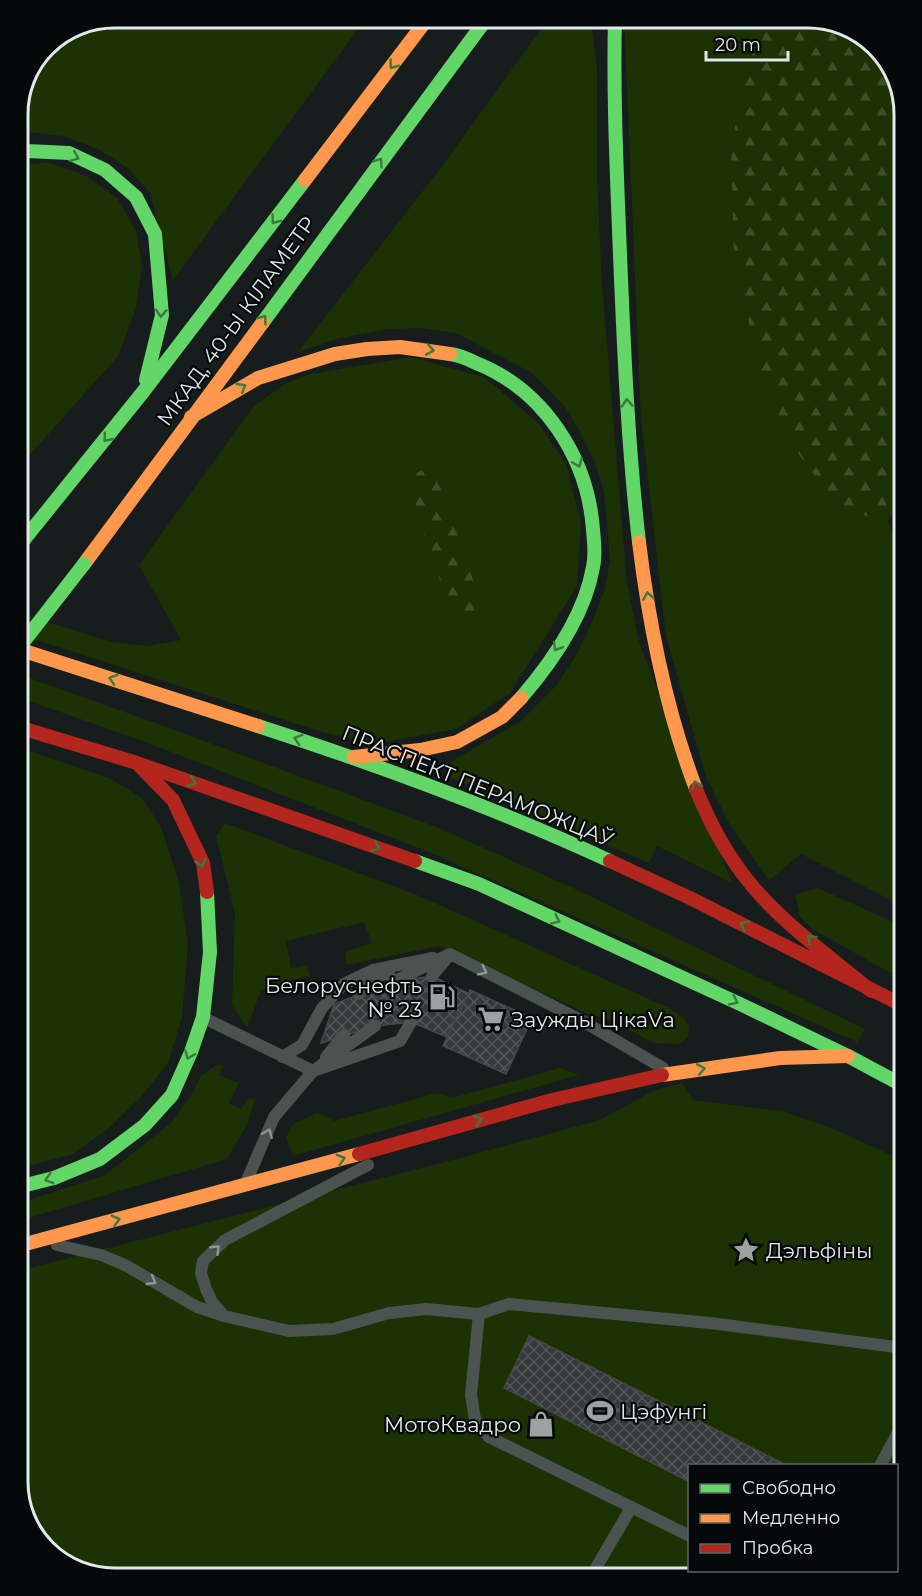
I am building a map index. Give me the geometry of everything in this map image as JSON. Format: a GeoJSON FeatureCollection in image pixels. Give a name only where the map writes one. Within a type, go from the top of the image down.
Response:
{"type":"FeatureCollection","features":[{"type":"Feature","properties":{"kind":"main road","name":"МКАД, 40-Ы КІЛАМЕТР"},"geometry":{"type":"LineString","coordinates":[[29,534],[143,392],[420,28]]}},
{"type":"Feature","properties":{"kind":"main road","name":"МКАД, 40-Ы КІЛАМЕТР"},"geometry":{"type":"LineString","coordinates":[[29,635],[84,564],[479,29]]}},
{"type":"Feature","properties":{"kind":"main road"},"geometry":{"type":"LineString","coordinates":[[615,29],[613,62],[620,259],[634,509],[656,644],[668,700],[697,788],[714,828],[738,866],[758,892],[871,991]]}},
{"type":"Feature","properties":{"kind":"main road"},"geometry":{"type":"LineString","coordinates":[[29,151],[69,153],[105,170],[136,197],[155,234],[162,315],[143,392]]}},
{"type":"Feature","properties":{"kind":"main road"},"geometry":{"type":"LineString","coordinates":[[191,417],[255,379],[328,355],[379,348],[417,348],[453,354],[491,369],[525,391],[554,420],[575,454],[592,513],[595,553],[588,586],[574,618],[527,693],[503,717],[457,742],[354,757]]}},
{"type":"Feature","properties":{"kind":"main road","name":"ПРАСПЕКТ ПЕРАМОЖЦАЎ"},"geometry":{"type":"LineString","coordinates":[[29,652],[354,757],[535,826],[690,898],[894,1001]]}},
{"type":"Feature","properties":{"kind":"main road"},"geometry":{"type":"LineString","coordinates":[[29,730],[137,763],[480,884],[848,1056],[894,1081]]}},
{"type":"Feature","properties":{"kind":"main road"},"geometry":{"type":"LineString","coordinates":[[28,1184],[54,1178],[100,1159],[145,1125],[172,1095],[191,1052],[202,1017],[210,952],[208,902],[202,863],[173,800],[137,763]]}},
{"type":"Feature","properties":{"kind":"main road"},"geometry":{"type":"LineString","coordinates":[[28,1243],[244,1186],[556,1098],[672,1074],[782,1058],[848,1056]]}},
{"type":"Feature","properties":{"kind":"lane"},"geometry":{"type":"LineString","coordinates":[[282,1057],[302,1045],[322,1008],[344,984],[373,970],[450,954],[579,1019],[672,1074]]}},
{"type":"Feature","properties":{"kind":"lane"},"geometry":{"type":"LineString","coordinates":[[432,976],[450,954]]}},
{"type":"Feature","properties":{"kind":"lane"},"geometry":{"type":"LineString","coordinates":[[393,982],[450,954]]}},
{"type":"Feature","properties":{"kind":"lane"},"geometry":{"type":"LineString","coordinates":[[358,994],[379,976],[450,954]]}},
{"type":"Feature","properties":{"kind":"lane"},"geometry":{"type":"LineString","coordinates":[[202,1017],[313,1071],[400,1041],[411,1022]]}},
{"type":"Feature","properties":{"kind":"lane"},"geometry":{"type":"LineString","coordinates":[[313,1071],[375,1026]]}},
{"type":"Feature","properties":{"kind":"lane"},"geometry":{"type":"LineString","coordinates":[[244,1186],[274,1117],[344,1035]]}},
{"type":"Feature","properties":{"kind":"lane"},"geometry":{"type":"LineString","coordinates":[[224,1316],[212,1302],[201,1273],[202,1261],[225,1240],[421,1136]]}},
{"type":"Feature","properties":{"kind":"lane"},"geometry":{"type":"LineString","coordinates":[[39,1240],[101,1255],[127,1266],[197,1307],[224,1316],[289,1331],[333,1329],[389,1313],[426,1309],[479,1314],[509,1304],[710,1323],[894,1347]]}},
{"type":"Feature","properties":{"kind":"lane"},"geometry":{"type":"LineString","coordinates":[[479,1314],[471,1395],[475,1419],[489,1437],[688,1535]]}},
{"type":"Feature","properties":{"kind":"lane"},"geometry":{"type":"LineString","coordinates":[[881,1464],[894,1440]]}},
{"type":"Feature","properties":{"kind":"lane"},"geometry":{"type":"LineString","coordinates":[[596,1568],[631,1508]]}},
{"type":"Feature","properties":{"kind":"green space"},"geometry":{"type":"Polygon","coordinates":[[[115,28],[358,28],[173,280],[150,193],[128,168],[98,149],[63,136],[29,132],[31,93],[37,77],[46,62],[58,50],[82,35],[115,28]]]}},
{"type":"Feature","properties":{"kind":"green space"},"geometry":{"type":"Polygon","coordinates":[[[541,29],[592,29],[597,67],[597,177],[602,285],[627,584],[639,642],[732,883],[657,846],[649,863],[444,775],[452,761],[521,721],[557,685],[578,652],[593,620],[604,592],[610,561],[604,491],[595,463],[565,407],[532,373],[456,333],[420,328],[388,329],[340,338],[298,352],[443,165],[541,29]]]}},
{"type":"Feature","properties":{"kind":"green space"},"geometry":{"type":"Polygon","coordinates":[[[624,29],[761,29],[754,45],[831,497],[849,512],[888,521],[894,540],[894,902],[801,854],[769,880],[730,825],[706,777],[666,636],[641,419],[624,29]]]}},
{"type":"Feature","properties":{"kind":"green space"},"geometry":{"type":"Polygon","coordinates":[[[761,29],[813,29],[835,33],[855,43],[872,58],[889,87],[894,115],[894,511],[888,521],[849,512],[831,497],[794,448],[762,379],[734,257],[731,145],[754,45],[761,29]]]}},
{"type":"Feature","properties":{"kind":"green space"},"geometry":{"type":"Polygon","coordinates":[[[48,162],[86,176],[117,198],[136,231],[142,265],[136,307],[119,355],[29,456],[29,165],[48,162]]]}},
{"type":"Feature","properties":{"kind":"green space"},"geometry":{"type":"Polygon","coordinates":[[[411,357],[484,377],[539,424],[566,464],[581,523],[577,586],[510,693],[456,729],[379,743],[325,733],[29,637],[29,616],[112,642],[147,646],[181,640],[139,565],[253,407],[285,384],[310,374],[411,357]]]}},
{"type":"Feature","properties":{"kind":"green space"},"geometry":{"type":"Polygon","coordinates":[[[430,468],[438,474],[480,601],[480,611],[468,620],[461,619],[444,591],[424,534],[410,483],[418,472],[430,468]]]}},
{"type":"Feature","properties":{"kind":"green space"},"geometry":{"type":"Polygon","coordinates":[[[29,678],[439,828],[573,888],[865,1029],[857,1042],[429,852],[148,743],[29,701],[29,678]]]}},
{"type":"Feature","properties":{"kind":"green space"},"geometry":{"type":"Polygon","coordinates":[[[29,751],[111,779],[142,798],[161,827],[179,883],[188,945],[182,1017],[168,1063],[141,1097],[108,1129],[73,1154],[28,1165],[29,751]]]}},
{"type":"Feature","properties":{"kind":"green space"},"geometry":{"type":"Polygon","coordinates":[[[225,823],[417,895],[669,1008],[684,1018],[689,1027],[688,1037],[680,1044],[654,1043],[607,1018],[590,1015],[439,946],[347,965],[345,952],[372,943],[364,922],[286,941],[291,968],[307,965],[310,976],[283,982],[279,987],[261,990],[247,1028],[232,1005],[235,913],[216,836],[225,823]]]}},
{"type":"Feature","properties":{"kind":"green space"},"geometry":{"type":"Polygon","coordinates":[[[818,888],[894,922],[894,973],[889,972],[812,929],[800,917],[795,894],[818,888]]]}},
{"type":"Feature","properties":{"kind":"green space"},"geometry":{"type":"Polygon","coordinates":[[[218,1064],[223,1066],[219,1075],[239,1083],[229,1103],[241,1109],[248,1098],[255,1100],[247,1125],[227,1159],[28,1218],[28,1200],[105,1175],[171,1123],[190,1097],[201,1076],[218,1064]]]}},
{"type":"Feature","properties":{"kind":"green space"},"geometry":{"type":"Polygon","coordinates":[[[560,1068],[579,1075],[293,1156],[286,1138],[292,1125],[317,1113],[334,1121],[437,1093],[452,1098],[560,1068]]]}},
{"type":"Feature","properties":{"kind":"green space"},"geometry":{"type":"Polygon","coordinates":[[[682,1083],[693,1100],[785,1112],[831,1128],[894,1156],[894,1464],[688,1464],[688,1568],[109,1567],[77,1559],[58,1546],[43,1529],[33,1509],[28,1481],[28,1268],[600,1120],[653,1091],[682,1083]]]}},
{"type":"Feature","properties":{"kind":"building"},"geometry":{"type":"Polygon","coordinates":[[[432,976],[468,993],[447,1037],[411,1022],[375,1026],[321,1043],[334,1004],[393,982],[432,976]]]}},
{"type":"Feature","properties":{"kind":"building"},"geometry":{"type":"Polygon","coordinates":[[[470,990],[532,1018],[506,1074],[443,1046],[470,990]]]}},
{"type":"Feature","properties":{"kind":"building"},"geometry":{"type":"Polygon","coordinates":[[[529,1336],[784,1464],[688,1464],[688,1481],[504,1388],[529,1336]]]}},
{"type":"Feature","properties":{"kind":"traffic: fast"},"geometry":{"type":"LineString","coordinates":[[263,322],[479,29]]}},
{"type":"Feature","properties":{"kind":"traffic: fast"},"geometry":{"type":"LineString","coordinates":[[615,29],[616,136],[623,327],[629,435],[639,542]]}},
{"type":"Feature","properties":{"kind":"traffic: fast"},"geometry":{"type":"LineString","coordinates":[[29,151],[69,153],[105,170],[136,197],[155,234],[162,315],[146,380]]}},
{"type":"Feature","properties":{"kind":"traffic: fast"},"geometry":{"type":"LineString","coordinates":[[29,534],[143,392],[305,180]]}},
{"type":"Feature","properties":{"kind":"traffic: fast"},"geometry":{"type":"LineString","coordinates":[[450,354],[467,359],[500,375],[522,390],[542,409],[572,453],[589,503],[594,548],[589,585],[566,637],[521,698]]}},
{"type":"Feature","properties":{"kind":"traffic: fast"},"geometry":{"type":"LineString","coordinates":[[29,635],[84,564]]}},
{"type":"Feature","properties":{"kind":"traffic: fast"},"geometry":{"type":"LineString","coordinates":[[258,726],[436,788],[610,861]]}},
{"type":"Feature","properties":{"kind":"traffic: fast"},"geometry":{"type":"LineString","coordinates":[[415,861],[479,884],[740,1004],[894,1081]]}},
{"type":"Feature","properties":{"kind":"traffic: fast"},"geometry":{"type":"LineString","coordinates":[[28,1184],[54,1178],[100,1159],[145,1125],[172,1095],[203,1017],[210,952],[207,892]]}},
{"type":"Feature","properties":{"kind":"traffic: slow"},"geometry":{"type":"LineString","coordinates":[[305,180],[420,28]]}},
{"type":"Feature","properties":{"kind":"traffic: slow"},"geometry":{"type":"LineString","coordinates":[[84,564],[263,322]]}},
{"type":"Feature","properties":{"kind":"traffic: slow"},"geometry":{"type":"LineString","coordinates":[[191,417],[258,378],[335,354],[400,347],[450,354]]}},
{"type":"Feature","properties":{"kind":"traffic: slow"},"geometry":{"type":"LineString","coordinates":[[639,542],[648,604],[667,698],[696,789]]}},
{"type":"Feature","properties":{"kind":"traffic: slow"},"geometry":{"type":"LineString","coordinates":[[29,652],[258,726]]}},
{"type":"Feature","properties":{"kind":"traffic: slow"},"geometry":{"type":"LineString","coordinates":[[354,757],[420,750],[457,742],[502,717],[521,698]]}},
{"type":"Feature","properties":{"kind":"traffic: slow"},"geometry":{"type":"LineString","coordinates":[[662,1075],[780,1058],[848,1056]]}},
{"type":"Feature","properties":{"kind":"traffic: slow"},"geometry":{"type":"LineString","coordinates":[[28,1243],[359,1154]]}},
{"type":"Feature","properties":{"kind":"traffic: jam"},"geometry":{"type":"LineString","coordinates":[[29,730],[137,763],[415,861]]}},
{"type":"Feature","properties":{"kind":"traffic: jam"},"geometry":{"type":"LineString","coordinates":[[137,763],[173,800],[203,863],[207,892]]}},
{"type":"Feature","properties":{"kind":"traffic: jam"},"geometry":{"type":"LineString","coordinates":[[696,789],[721,841],[754,888],[795,929],[871,991]]}},
{"type":"Feature","properties":{"kind":"traffic: jam"},"geometry":{"type":"LineString","coordinates":[[610,861],[690,898],[894,1001]]}},
{"type":"Feature","properties":{"kind":"traffic: jam"},"geometry":{"type":"LineString","coordinates":[[359,1154],[552,1100],[662,1075]]}},
{"type":"Feature","properties":{"kind":"place","name":"Белоруснефть № 23"},"geometry":{"type":"Point","coordinates":[442,997]}},
{"type":"Feature","properties":{"kind":"place","name":"Заужды ЦікаVа"},"geometry":{"type":"Point","coordinates":[491,1019]}},
{"type":"Feature","properties":{"kind":"place","name":"Дэльфіны"},"geometry":{"type":"Point","coordinates":[746,1250]}},
{"type":"Feature","properties":{"kind":"place","name":"Цэфунгі"},"geometry":{"type":"Point","coordinates":[600,1411]}},
{"type":"Feature","properties":{"kind":"place","name":"МотоКвадро"},"geometry":{"type":"Point","coordinates":[541,1424]}}]}
